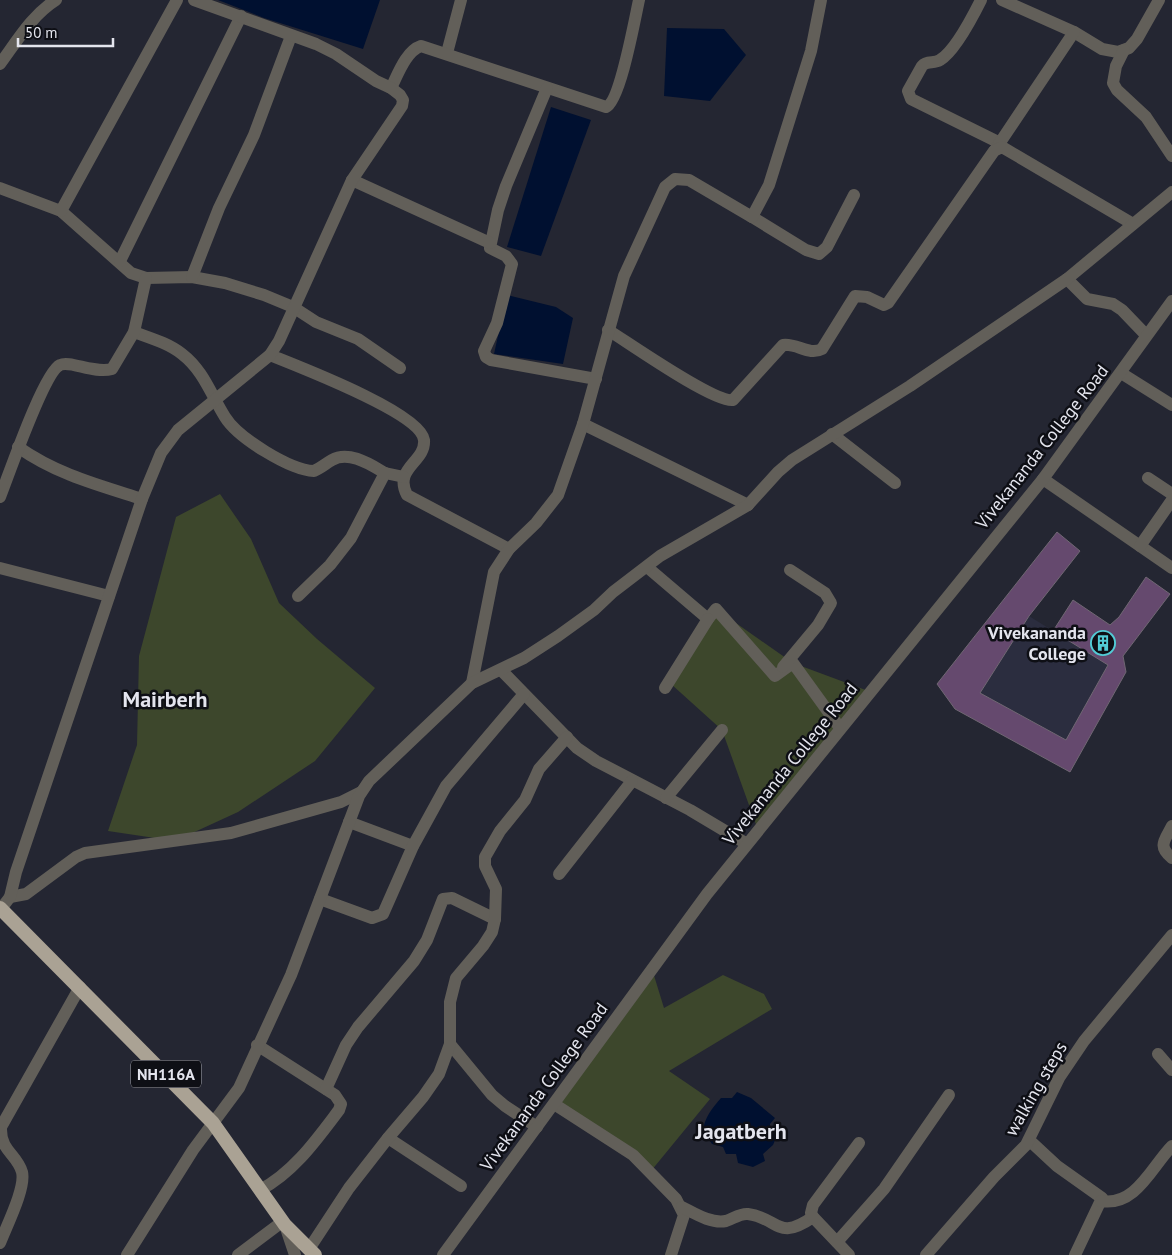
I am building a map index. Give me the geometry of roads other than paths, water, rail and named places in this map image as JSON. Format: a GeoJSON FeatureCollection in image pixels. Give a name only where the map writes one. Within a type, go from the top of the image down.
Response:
{"type":"FeatureCollection","features":[{"type":"Feature","properties":{"kind":"highway","name":"NH116A"},"geometry":{"type":"LineString","coordinates":[[1,909],[213,1123],[284,1223],[312,1252]]}},
{"type":"Feature","properties":{"kind":"street"},"geometry":{"type":"LineString","coordinates":[[0,64],[24,30],[43,8],[56,0]]}},
{"type":"Feature","properties":{"kind":"street"},"geometry":{"type":"LineString","coordinates":[[61,211],[177,0]]}},
{"type":"Feature","properties":{"kind":"street"},"geometry":{"type":"LineString","coordinates":[[1,909],[10,897],[16,872],[109,596],[142,499],[161,453],[178,430],[270,354],[279,341],[292,307],[352,180],[402,106],[403,100],[400,94],[376,81],[336,54],[316,44],[194,0]]}},
{"type":"Feature","properties":{"kind":"street"},"geometry":{"type":"LineString","coordinates":[[447,53],[461,0]]}},
{"type":"Feature","properties":{"kind":"street"},"geometry":{"type":"LineString","coordinates":[[391,88],[414,48],[421,46],[447,53],[600,107],[611,105],[619,84],[639,0]]}},
{"type":"Feature","properties":{"kind":"street"},"geometry":{"type":"LineString","coordinates":[[752,217],[769,185],[811,51],[821,0]]}},
{"type":"Feature","properties":{"kind":"street"},"geometry":{"type":"LineString","coordinates":[[981,0],[960,37],[942,58],[925,62],[922,66],[908,92],[911,99],[997,147],[1007,148],[1133,224]]}},
{"type":"Feature","properties":{"kind":"street"},"geometry":{"type":"LineString","coordinates":[[1002,0],[1074,32],[1102,49],[1118,52],[1124,50],[1137,39],[1159,0]]}},
{"type":"Feature","properties":{"kind":"street"},"geometry":{"type":"LineString","coordinates":[[120,261],[241,16]]}},
{"type":"Feature","properties":{"kind":"street"},"geometry":{"type":"LineString","coordinates":[[608,330],[721,399],[733,400],[783,345],[791,344],[810,352],[822,349],[855,296],[867,297],[884,305],[888,303],[997,147],[1074,32]]}},
{"type":"Feature","properties":{"kind":"street"},"geometry":{"type":"LineString","coordinates":[[192,277],[212,225],[254,135],[291,36]]}},
{"type":"Feature","properties":{"kind":"street"},"geometry":{"type":"LineString","coordinates":[[1124,50],[1116,66],[1113,83],[1117,90],[1146,117],[1172,156]]}},
{"type":"Feature","properties":{"kind":"street"},"geometry":{"type":"LineString","coordinates":[[547,88],[506,186],[490,243],[493,252],[506,256],[512,264],[497,323],[484,352],[486,357],[491,360],[596,379]]}},
{"type":"Feature","properties":{"kind":"street"},"geometry":{"type":"LineString","coordinates":[[472,683],[494,572],[509,549],[536,523],[558,496],[583,424],[624,276],[665,187],[675,178],[689,180],[806,250],[819,254],[827,247],[854,195]]}},
{"type":"Feature","properties":{"kind":"street"},"geometry":{"type":"LineString","coordinates":[[352,180],[490,243]]}},
{"type":"Feature","properties":{"kind":"street"},"geometry":{"type":"LineString","coordinates":[[0,188],[61,211],[120,261],[131,273],[146,278],[192,277],[225,283],[264,295],[292,307],[316,322],[358,339],[400,368]]}},
{"type":"Feature","properties":{"kind":"street"},"geometry":{"type":"LineString","coordinates":[[127,1255],[193,1150],[238,1088],[291,975],[361,792],[374,775],[472,683],[501,670],[571,628],[646,567],[678,545],[748,505],[778,472],[792,460],[910,386],[1066,279],[1172,192]]}},
{"type":"Feature","properties":{"kind":"street"},"geometry":{"type":"LineString","coordinates":[[0,498],[34,408],[56,368],[66,364],[102,372],[112,368],[134,332],[146,278]]}},
{"type":"Feature","properties":{"kind":"street"},"geometry":{"type":"LineString","coordinates":[[1066,279],[1087,299],[1113,304],[1122,310],[1146,335]]}},
{"type":"Feature","properties":{"kind":"street","name":"Vivekananda College Road"},"geometry":{"type":"LineString","coordinates":[[443,1255],[703,900],[1043,479],[1172,301]]}},
{"type":"Feature","properties":{"kind":"street"},"geometry":{"type":"LineString","coordinates":[[134,332],[162,343],[182,354],[204,376],[225,418],[235,429],[294,467],[314,471],[333,459],[345,457],[368,463],[385,473],[392,472],[404,477]]}},
{"type":"Feature","properties":{"kind":"street"},"geometry":{"type":"LineString","coordinates":[[270,354],[394,411],[414,424],[422,434],[423,450],[404,477],[403,488],[407,495],[509,549]]}},
{"type":"Feature","properties":{"kind":"street"},"geometry":{"type":"LineString","coordinates":[[1121,373],[1172,405]]}},
{"type":"Feature","properties":{"kind":"street"},"geometry":{"type":"LineString","coordinates":[[583,424],[748,505]]}},
{"type":"Feature","properties":{"kind":"street"},"geometry":{"type":"LineString","coordinates":[[832,434],[895,483]]}},
{"type":"Feature","properties":{"kind":"street"},"geometry":{"type":"LineString","coordinates":[[18,447],[40,462],[60,472],[142,499]]}},
{"type":"Feature","properties":{"kind":"street"},"geometry":{"type":"LineString","coordinates":[[298,596],[330,565],[351,538],[385,473]]}},
{"type":"Feature","properties":{"kind":"street"},"geometry":{"type":"LineString","coordinates":[[1148,478],[1172,494]]}},
{"type":"Feature","properties":{"kind":"street"},"geometry":{"type":"LineString","coordinates":[[1043,479],[1172,568]]}},
{"type":"Feature","properties":{"kind":"street"},"geometry":{"type":"LineString","coordinates":[[1140,546],[1172,500]]}},
{"type":"Feature","properties":{"kind":"street"},"geometry":{"type":"LineString","coordinates":[[646,567],[708,619]]}},
{"type":"Feature","properties":{"kind":"street"},"geometry":{"type":"LineString","coordinates":[[0,568],[109,596]]}},
{"type":"Feature","properties":{"kind":"street"},"geometry":{"type":"LineString","coordinates":[[775,676],[818,625],[831,603],[825,593],[790,570]]}},
{"type":"Feature","properties":{"kind":"street"},"geometry":{"type":"LineString","coordinates":[[665,688],[716,609],[775,676]]}},
{"type":"Feature","properties":{"kind":"street"},"geometry":{"type":"LineString","coordinates":[[775,676],[793,663],[840,728]]}},
{"type":"Feature","properties":{"kind":"street"},"geometry":{"type":"LineString","coordinates":[[501,670],[567,737],[596,762],[666,798],[747,844]]}},
{"type":"Feature","properties":{"kind":"street"},"geometry":{"type":"LineString","coordinates":[[320,899],[372,918],[383,914],[413,846],[446,786],[524,694]]}},
{"type":"Feature","properties":{"kind":"street"},"geometry":{"type":"LineString","coordinates":[[666,798],[722,730]]}},
{"type":"Feature","properties":{"kind":"street"},"geometry":{"type":"LineString","coordinates":[[312,1252],[349,1188],[423,1097],[439,1074],[450,1044],[450,1002],[456,978],[483,946],[492,932],[495,919],[496,889],[485,866],[485,857],[500,831],[525,800],[539,769],[567,737]]}},
{"type":"Feature","properties":{"kind":"street"},"geometry":{"type":"LineString","coordinates":[[559,874],[632,781]]}},
{"type":"Feature","properties":{"kind":"street"},"geometry":{"type":"LineString","coordinates":[[10,897],[26,894],[76,857],[85,853],[231,833],[341,802],[361,792]]}},
{"type":"Feature","properties":{"kind":"street"},"geometry":{"type":"LineString","coordinates":[[349,822],[413,846]]}},
{"type":"Feature","properties":{"kind":"street"},"geometry":{"type":"LineString","coordinates":[[1172,826],[1162,847],[1172,858]]}},
{"type":"Feature","properties":{"kind":"street"},"geometry":{"type":"LineString","coordinates":[[326,1089],[346,1045],[358,1027],[414,961],[427,940],[443,899],[452,898],[495,919]]}},
{"type":"Feature","properties":{"kind":"street","name":"walking steps"},"geometry":{"type":"LineString","coordinates":[[926,1255],[1029,1140],[1059,1078],[1084,1041],[1172,935]]}},
{"type":"Feature","properties":{"kind":"street"},"geometry":{"type":"LineString","coordinates":[[0,1243],[22,1179],[20,1168],[1,1141],[3,1120],[80,988]]}},
{"type":"Feature","properties":{"kind":"street"},"geometry":{"type":"LineString","coordinates":[[450,1044],[492,1095],[537,1127]]}},
{"type":"Feature","properties":{"kind":"street"},"geometry":{"type":"LineString","coordinates":[[257,1045],[339,1099],[339,1110],[308,1150],[272,1184],[260,1190]]}},
{"type":"Feature","properties":{"kind":"street"},"geometry":{"type":"LineString","coordinates":[[1158,1054],[1172,1070]]}},
{"type":"Feature","properties":{"kind":"street"},"geometry":{"type":"LineString","coordinates":[[837,1242],[884,1189],[949,1095]]}},
{"type":"Feature","properties":{"kind":"street"},"geometry":{"type":"LineString","coordinates":[[554,1104],[633,1155],[682,1206],[716,1221],[749,1214],[779,1227],[790,1229],[798,1227],[812,1217],[813,1206],[859,1143]]}},
{"type":"Feature","properties":{"kind":"street"},"geometry":{"type":"LineString","coordinates":[[388,1138],[461,1186]]}},
{"type":"Feature","properties":{"kind":"street"},"geometry":{"type":"LineString","coordinates":[[1029,1140],[1067,1174],[1100,1195],[1102,1201],[1075,1255]]}},
{"type":"Feature","properties":{"kind":"street"},"geometry":{"type":"LineString","coordinates":[[1102,1201],[1121,1200],[1136,1189],[1172,1146]]}},
{"type":"Feature","properties":{"kind":"street"},"geometry":{"type":"LineString","coordinates":[[671,1255],[682,1224],[684,1215],[682,1206]]}},
{"type":"Feature","properties":{"kind":"street"},"geometry":{"type":"LineString","coordinates":[[812,1217],[849,1255]]}},
{"type":"Feature","properties":{"kind":"street"},"geometry":{"type":"LineString","coordinates":[[238,1255],[284,1223],[295,1255]]}},
{"type":"Feature","properties":{"kind":"water"},"geometry":{"type":"Polygon","coordinates":[[[218,0],[380,0],[363,49],[264,18],[218,0]]]}},
{"type":"Feature","properties":{"kind":"water"},"geometry":{"type":"Polygon","coordinates":[[[667,28],[724,29],[746,55],[710,101],[664,96],[667,28]]]}},
{"type":"Feature","properties":{"kind":"water"},"geometry":{"type":"Polygon","coordinates":[[[551,107],[591,120],[541,256],[507,247],[551,107]]]}},
{"type":"Feature","properties":{"kind":"water"},"geometry":{"type":"Polygon","coordinates":[[[507,295],[556,307],[573,318],[563,364],[494,354],[507,295]]]}},
{"type":"Feature","properties":{"kind":"water"},"geometry":{"type":"Polygon","coordinates":[[[737,1092],[751,1098],[775,1118],[770,1124],[770,1129],[776,1138],[773,1145],[763,1154],[765,1161],[753,1167],[738,1163],[736,1154],[726,1154],[723,1147],[712,1144],[703,1131],[707,1117],[718,1101],[721,1098],[732,1098],[737,1092]]]}},
{"type":"Feature","properties":{"kind":"place","name":"Vivekananda College"},"geometry":{"type":"Point","coordinates":[1103,643]}},
{"type":"Feature","properties":{"kind":"district","name":"Mairberh"},"geometry":{"type":"Point","coordinates":[165,699]}},
{"type":"Feature","properties":{"kind":"district","name":"Jagatberh"},"geometry":{"type":"Point","coordinates":[741,1131]}}]}
